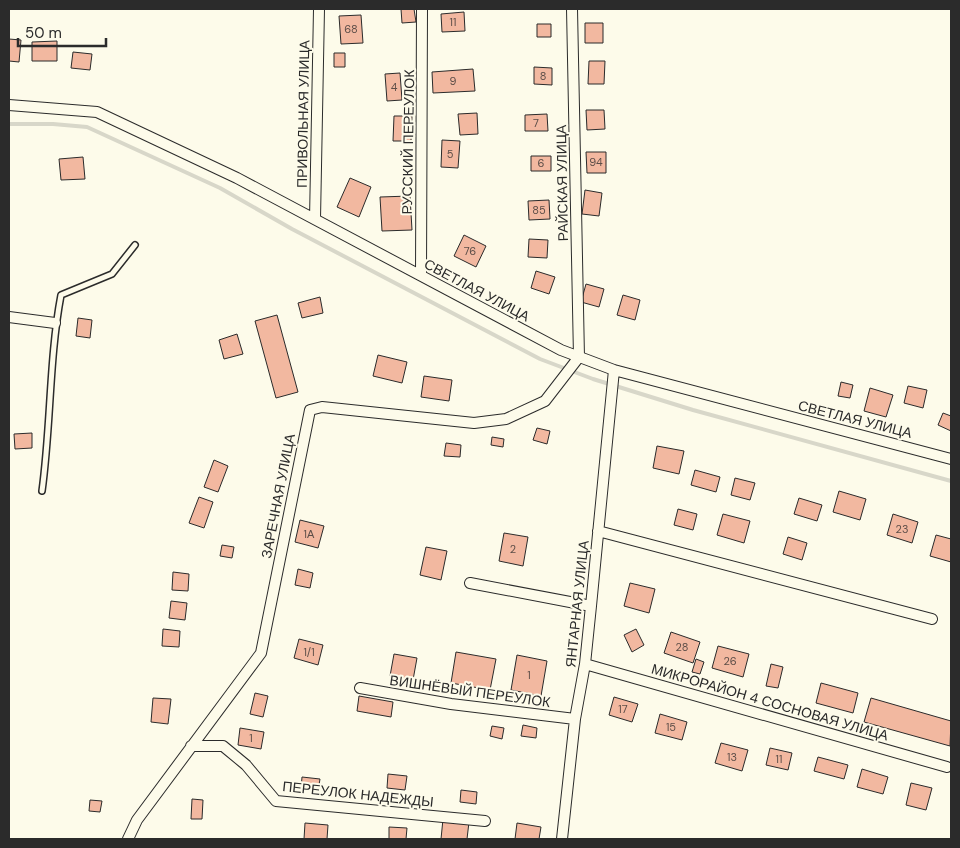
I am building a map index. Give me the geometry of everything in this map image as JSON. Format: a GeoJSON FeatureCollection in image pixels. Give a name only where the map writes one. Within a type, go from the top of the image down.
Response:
{"type":"FeatureCollection","features":[{"type":"Feature","properties":{"kind":"street","name":"ПРИВОЛЬНАЯ УЛИЦА"},"geometry":{"type":"LineString","coordinates":[[315,219],[319,9]]}},
{"type":"Feature","properties":{"kind":"street","name":"РУССКИЙ ПЕРЕУЛОК"},"geometry":{"type":"LineString","coordinates":[[421,275],[422,9]]}},
{"type":"Feature","properties":{"kind":"street","name":"РАЙСКАЯ УЛИЦА"},"geometry":{"type":"LineString","coordinates":[[572,9],[579,357]]}},
{"type":"Feature","properties":{"kind":"street","name":"СВЕТЛАЯ УЛИЦА"},"geometry":{"type":"LineString","coordinates":[[9,105],[97,112],[237,178],[561,350],[579,357],[614,370],[951,459]]}},
{"type":"Feature","properties":{"kind":"street"},"geometry":{"type":"LineString","coordinates":[[9,317],[55,323]]}},
{"type":"Feature","properties":{"kind":"street","name":"ЗАРЕЧНАЯ УЛИЦА"},"geometry":{"type":"LineString","coordinates":[[128,839],[137,820],[261,653],[310,410],[322,407],[474,423],[506,418],[545,401],[579,357]]}},
{"type":"Feature","properties":{"kind":"street","name":"ЯНТАРНАЯ УЛИЦА"},"geometry":{"type":"LineString","coordinates":[[562,839],[575,719],[591,606],[614,370]]}},
{"type":"Feature","properties":{"kind":"street"},"geometry":{"type":"LineString","coordinates":[[598,531],[932,619]]}},
{"type":"Feature","properties":{"kind":"street"},"geometry":{"type":"LineString","coordinates":[[470,584],[591,606]]}},
{"type":"Feature","properties":{"kind":"street","name":"МИКРОРАЙОН 4 СОСНОВАЯ УЛИЦА"},"geometry":{"type":"LineString","coordinates":[[584,664],[947,767]]}},
{"type":"Feature","properties":{"kind":"street","name":"ВИШНЁВЫЙ ПЕРЕУЛОК"},"geometry":{"type":"LineString","coordinates":[[360,688],[451,704],[575,719]]}},
{"type":"Feature","properties":{"kind":"street","name":"ПЕРЕУЛОК НАДЕЖДЫ"},"geometry":{"type":"LineString","coordinates":[[191,746],[223,746],[246,765],[276,801],[485,821]]}},
{"type":"Feature","properties":{"kind":"lane"},"geometry":{"type":"LineString","coordinates":[[42,491],[48,450],[55,323],[61,294],[112,274],[135,245]]}},
{"type":"Feature","properties":{"kind":"building"},"geometry":{"type":"Polygon","coordinates":[[[401,9],[414,9],[416,22],[402,23],[401,9]]]}},
{"type":"Feature","properties":{"kind":"building"},"geometry":{"type":"Polygon","coordinates":[[[464,12],[465,31],[442,32],[441,14],[464,12]]]}},
{"type":"Feature","properties":{"kind":"building"},"geometry":{"type":"Polygon","coordinates":[[[361,15],[363,43],[341,44],[339,16],[361,15]]]}},
{"type":"Feature","properties":{"kind":"building"},"geometry":{"type":"Polygon","coordinates":[[[585,23],[603,23],[603,43],[585,43],[585,23]]]}},
{"type":"Feature","properties":{"kind":"building"},"geometry":{"type":"Polygon","coordinates":[[[537,24],[551,24],[551,37],[537,37],[537,24]]]}},
{"type":"Feature","properties":{"kind":"building"},"geometry":{"type":"Polygon","coordinates":[[[9,39],[21,40],[19,62],[9,61],[9,39]]]}},
{"type":"Feature","properties":{"kind":"building"},"geometry":{"type":"Polygon","coordinates":[[[57,41],[57,61],[32,61],[32,42],[57,41]]]}},
{"type":"Feature","properties":{"kind":"building"},"geometry":{"type":"Polygon","coordinates":[[[73,52],[92,54],[90,70],[71,68],[73,52]]]}},
{"type":"Feature","properties":{"kind":"building"},"geometry":{"type":"Polygon","coordinates":[[[334,53],[345,53],[345,67],[334,67],[334,53]]]}},
{"type":"Feature","properties":{"kind":"building"},"geometry":{"type":"Polygon","coordinates":[[[589,61],[605,61],[604,84],[588,84],[589,61]]]}},
{"type":"Feature","properties":{"kind":"building"},"geometry":{"type":"Polygon","coordinates":[[[534,67],[552,68],[552,85],[534,84],[534,67]]]}},
{"type":"Feature","properties":{"kind":"building"},"geometry":{"type":"Polygon","coordinates":[[[473,69],[475,91],[433,93],[432,72],[473,69]]]}},
{"type":"Feature","properties":{"kind":"building"},"geometry":{"type":"Polygon","coordinates":[[[400,73],[402,100],[387,101],[385,74],[400,73]]]}},
{"type":"Feature","properties":{"kind":"building"},"geometry":{"type":"Polygon","coordinates":[[[586,110],[604,110],[605,129],[587,130],[586,110]]]}},
{"type":"Feature","properties":{"kind":"building"},"geometry":{"type":"Polygon","coordinates":[[[477,113],[478,134],[460,135],[458,114],[477,113]]]}},
{"type":"Feature","properties":{"kind":"building"},"geometry":{"type":"Polygon","coordinates":[[[547,114],[548,131],[525,131],[525,115],[547,114]]]}},
{"type":"Feature","properties":{"kind":"building"},"geometry":{"type":"Polygon","coordinates":[[[394,116],[412,116],[411,141],[393,141],[394,116]]]}},
{"type":"Feature","properties":{"kind":"building"},"geometry":{"type":"Polygon","coordinates":[[[442,140],[460,141],[458,168],[441,167],[442,140]]]}},
{"type":"Feature","properties":{"kind":"building"},"geometry":{"type":"Polygon","coordinates":[[[586,152],[606,152],[606,173],[587,173],[586,152]]]}},
{"type":"Feature","properties":{"kind":"building"},"geometry":{"type":"Polygon","coordinates":[[[531,156],[551,156],[551,171],[531,171],[531,156]]]}},
{"type":"Feature","properties":{"kind":"building"},"geometry":{"type":"Polygon","coordinates":[[[83,157],[85,179],[61,180],[59,159],[83,157]]]}},
{"type":"Feature","properties":{"kind":"building"},"geometry":{"type":"Polygon","coordinates":[[[350,178],[371,187],[359,217],[337,207],[350,178]]]}},
{"type":"Feature","properties":{"kind":"building"},"geometry":{"type":"Polygon","coordinates":[[[585,190],[602,193],[599,216],[582,214],[585,190]]]}},
{"type":"Feature","properties":{"kind":"building"},"geometry":{"type":"Polygon","coordinates":[[[410,196],[412,230],[382,231],[380,197],[410,196]]]}},
{"type":"Feature","properties":{"kind":"building"},"geometry":{"type":"Polygon","coordinates":[[[549,200],[550,219],[529,220],[528,201],[549,200]]]}},
{"type":"Feature","properties":{"kind":"building"},"geometry":{"type":"Polygon","coordinates":[[[464,235],[486,246],[476,267],[454,256],[464,235]]]}},
{"type":"Feature","properties":{"kind":"building"},"geometry":{"type":"Polygon","coordinates":[[[529,239],[548,240],[547,258],[528,257],[529,239]]]}},
{"type":"Feature","properties":{"kind":"building"},"geometry":{"type":"Polygon","coordinates":[[[536,271],[555,277],[549,294],[531,288],[536,271]]]}},
{"type":"Feature","properties":{"kind":"building"},"geometry":{"type":"Polygon","coordinates":[[[586,284],[604,289],[599,307],[581,302],[586,284]]]}},
{"type":"Feature","properties":{"kind":"building"},"geometry":{"type":"Polygon","coordinates":[[[623,295],[640,300],[635,320],[617,315],[623,295]]]}},
{"type":"Feature","properties":{"kind":"building"},"geometry":{"type":"Polygon","coordinates":[[[320,297],[323,313],[302,318],[298,303],[320,297]]]}},
{"type":"Feature","properties":{"kind":"building"},"geometry":{"type":"Polygon","coordinates":[[[277,315],[298,392],[276,398],[255,321],[277,315]]]}},
{"type":"Feature","properties":{"kind":"building"},"geometry":{"type":"Polygon","coordinates":[[[78,318],[92,320],[90,338],[76,336],[78,318]]]}},
{"type":"Feature","properties":{"kind":"building"},"geometry":{"type":"Polygon","coordinates":[[[237,334],[243,354],[224,359],[219,340],[237,334]]]}},
{"type":"Feature","properties":{"kind":"building"},"geometry":{"type":"Polygon","coordinates":[[[378,355],[407,362],[402,383],[373,376],[378,355]]]}},
{"type":"Feature","properties":{"kind":"building"},"geometry":{"type":"Polygon","coordinates":[[[424,376],[452,380],[449,401],[421,397],[424,376]]]}},
{"type":"Feature","properties":{"kind":"building"},"geometry":{"type":"Polygon","coordinates":[[[841,382],[853,385],[850,398],[838,396],[841,382]]]}},
{"type":"Feature","properties":{"kind":"building"},"geometry":{"type":"Polygon","coordinates":[[[908,386],[927,390],[923,408],[904,403],[908,386]]]}},
{"type":"Feature","properties":{"kind":"building"},"geometry":{"type":"Polygon","coordinates":[[[870,388],[893,395],[886,417],[864,411],[870,388]]]}},
{"type":"Feature","properties":{"kind":"building"},"geometry":{"type":"Polygon","coordinates":[[[943,413],[951,416],[951,431],[938,425],[943,413]]]}},
{"type":"Feature","properties":{"kind":"building"},"geometry":{"type":"Polygon","coordinates":[[[537,428],[550,431],[547,444],[533,440],[537,428]]]}},
{"type":"Feature","properties":{"kind":"building"},"geometry":{"type":"Polygon","coordinates":[[[32,433],[32,448],[15,449],[14,434],[32,433]]]}},
{"type":"Feature","properties":{"kind":"building"},"geometry":{"type":"Polygon","coordinates":[[[492,437],[504,439],[503,447],[491,445],[492,437]]]}},
{"type":"Feature","properties":{"kind":"building"},"geometry":{"type":"Polygon","coordinates":[[[446,443],[461,445],[460,457],[444,456],[446,443]]]}},
{"type":"Feature","properties":{"kind":"building"},"geometry":{"type":"Polygon","coordinates":[[[657,446],[684,451],[679,474],[653,468],[657,446]]]}},
{"type":"Feature","properties":{"kind":"building"},"geometry":{"type":"Polygon","coordinates":[[[214,460],[228,466],[218,492],[204,487],[214,460]]]}},
{"type":"Feature","properties":{"kind":"building"},"geometry":{"type":"Polygon","coordinates":[[[695,470],[720,477],[716,492],[691,485],[695,470]]]}},
{"type":"Feature","properties":{"kind":"building"},"geometry":{"type":"Polygon","coordinates":[[[735,478],[755,483],[750,500],[731,495],[735,478]]]}},
{"type":"Feature","properties":{"kind":"building"},"geometry":{"type":"Polygon","coordinates":[[[839,491],[866,499],[860,520],[833,512],[839,491]]]}},
{"type":"Feature","properties":{"kind":"building"},"geometry":{"type":"Polygon","coordinates":[[[199,497],[213,502],[204,528],[189,523],[199,497]]]}},
{"type":"Feature","properties":{"kind":"building"},"geometry":{"type":"Polygon","coordinates":[[[799,498],[822,505],[817,521],[794,514],[799,498]]]}},
{"type":"Feature","properties":{"kind":"building"},"geometry":{"type":"Polygon","coordinates":[[[678,509],[697,514],[693,530],[674,525],[678,509]]]}},
{"type":"Feature","properties":{"kind":"building"},"geometry":{"type":"Polygon","coordinates":[[[723,514],[750,521],[744,543],[717,535],[723,514]]]}},
{"type":"Feature","properties":{"kind":"building"},"geometry":{"type":"Polygon","coordinates":[[[893,514],[918,522],[912,543],[887,535],[893,514]]]}},
{"type":"Feature","properties":{"kind":"building"},"geometry":{"type":"Polygon","coordinates":[[[300,520],[324,526],[318,548],[295,542],[300,520]]]}},
{"type":"Feature","properties":{"kind":"building"},"geometry":{"type":"Polygon","coordinates":[[[504,533],[528,537],[523,566],[499,561],[504,533]]]}},
{"type":"Feature","properties":{"kind":"building"},"geometry":{"type":"Polygon","coordinates":[[[936,535],[951,539],[951,562],[930,556],[936,535]]]}},
{"type":"Feature","properties":{"kind":"building"},"geometry":{"type":"Polygon","coordinates":[[[788,537],[807,543],[802,560],[783,554],[788,537]]]}},
{"type":"Feature","properties":{"kind":"building"},"geometry":{"type":"Polygon","coordinates":[[[222,545],[234,547],[232,558],[220,556],[222,545]]]}},
{"type":"Feature","properties":{"kind":"building"},"geometry":{"type":"Polygon","coordinates":[[[426,547],[447,551],[441,580],[420,575],[426,547]]]}},
{"type":"Feature","properties":{"kind":"building"},"geometry":{"type":"Polygon","coordinates":[[[298,569],[313,573],[310,588],[295,585],[298,569]]]}},
{"type":"Feature","properties":{"kind":"building"},"geometry":{"type":"Polygon","coordinates":[[[173,572],[189,574],[188,591],[172,590],[173,572]]]}},
{"type":"Feature","properties":{"kind":"building"},"geometry":{"type":"Polygon","coordinates":[[[630,583],[655,589],[649,613],[624,606],[630,583]]]}},
{"type":"Feature","properties":{"kind":"building"},"geometry":{"type":"Polygon","coordinates":[[[171,601],[187,603],[185,620],[169,618],[171,601]]]}},
{"type":"Feature","properties":{"kind":"building"},"geometry":{"type":"Polygon","coordinates":[[[163,629],[180,631],[179,647],[162,646],[163,629]]]}},
{"type":"Feature","properties":{"kind":"building"},"geometry":{"type":"Polygon","coordinates":[[[636,629],[644,645],[632,652],[624,635],[636,629]]]}},
{"type":"Feature","properties":{"kind":"building"},"geometry":{"type":"Polygon","coordinates":[[[671,632],[700,642],[693,663],[664,653],[671,632]]]}},
{"type":"Feature","properties":{"kind":"building"},"geometry":{"type":"Polygon","coordinates":[[[299,639],[323,645],[318,665],[294,658],[299,639]]]}},
{"type":"Feature","properties":{"kind":"building"},"geometry":{"type":"Polygon","coordinates":[[[718,646],[749,654],[743,677],[712,668],[718,646]]]}},
{"type":"Feature","properties":{"kind":"building"},"geometry":{"type":"Polygon","coordinates":[[[456,652],[496,659],[490,690],[451,683],[456,652]]]}},
{"type":"Feature","properties":{"kind":"building"},"geometry":{"type":"Polygon","coordinates":[[[394,654],[417,658],[413,680],[390,676],[394,654]]]}},
{"type":"Feature","properties":{"kind":"building"},"geometry":{"type":"Polygon","coordinates":[[[517,655],[547,661],[541,696],[511,690],[517,655]]]}},
{"type":"Feature","properties":{"kind":"building"},"geometry":{"type":"Polygon","coordinates":[[[696,659],[704,662],[700,674],[692,672],[696,659]]]}},
{"type":"Feature","properties":{"kind":"building"},"geometry":{"type":"Polygon","coordinates":[[[771,664],[783,667],[778,688],[766,686],[771,664]]]}},
{"type":"Feature","properties":{"kind":"building"},"geometry":{"type":"Polygon","coordinates":[[[821,683],[858,693],[853,713],[816,703],[821,683]]]}},
{"type":"Feature","properties":{"kind":"building"},"geometry":{"type":"Polygon","coordinates":[[[255,693],[268,696],[263,717],[250,714],[255,693]]]}},
{"type":"Feature","properties":{"kind":"building"},"geometry":{"type":"Polygon","coordinates":[[[359,696],[393,702],[391,717],[357,711],[359,696]]]}},
{"type":"Feature","properties":{"kind":"building"},"geometry":{"type":"Polygon","coordinates":[[[614,697],[638,704],[632,722],[609,715],[614,697]]]}},
{"type":"Feature","properties":{"kind":"building"},"geometry":{"type":"Polygon","coordinates":[[[153,698],[171,699],[168,724],[151,722],[153,698]]]}},
{"type":"Feature","properties":{"kind":"building"},"geometry":{"type":"Polygon","coordinates":[[[871,698],[951,721],[950,746],[864,722],[871,698]]]}},
{"type":"Feature","properties":{"kind":"building"},"geometry":{"type":"Polygon","coordinates":[[[660,714],[687,722],[682,740],[655,733],[660,714]]]}},
{"type":"Feature","properties":{"kind":"building"},"geometry":{"type":"Polygon","coordinates":[[[523,725],[537,728],[536,738],[521,736],[523,725]]]}},
{"type":"Feature","properties":{"kind":"building"},"geometry":{"type":"Polygon","coordinates":[[[492,726],[504,728],[502,739],[490,736],[492,726]]]}},
{"type":"Feature","properties":{"kind":"building"},"geometry":{"type":"Polygon","coordinates":[[[240,728],[264,732],[261,749],[238,745],[240,728]]]}},
{"type":"Feature","properties":{"kind":"building"},"geometry":{"type":"Polygon","coordinates":[[[721,743],[748,750],[742,771],[715,763],[721,743]]]}},
{"type":"Feature","properties":{"kind":"building"},"geometry":{"type":"Polygon","coordinates":[[[770,748],[792,753],[788,770],[766,765],[770,748]]]}},
{"type":"Feature","properties":{"kind":"building"},"geometry":{"type":"Polygon","coordinates":[[[818,757],[848,765],[844,779],[814,771],[818,757]]]}},
{"type":"Feature","properties":{"kind":"building"},"geometry":{"type":"Polygon","coordinates":[[[862,769],[888,777],[883,794],[857,787],[862,769]]]}},
{"type":"Feature","properties":{"kind":"building"},"geometry":{"type":"Polygon","coordinates":[[[388,774],[407,776],[405,790],[387,788],[388,774]]]}},
{"type":"Feature","properties":{"kind":"building"},"geometry":{"type":"Polygon","coordinates":[[[302,777],[320,779],[318,791],[301,789],[302,777]]]}},
{"type":"Feature","properties":{"kind":"building"},"geometry":{"type":"Polygon","coordinates":[[[911,783],[932,788],[926,810],[906,805],[911,783]]]}},
{"type":"Feature","properties":{"kind":"building"},"geometry":{"type":"Polygon","coordinates":[[[461,790],[477,792],[476,804],[460,802],[461,790]]]}},
{"type":"Feature","properties":{"kind":"building"},"geometry":{"type":"Polygon","coordinates":[[[192,799],[203,800],[202,819],[191,819],[192,799]]]}},
{"type":"Feature","properties":{"kind":"building"},"geometry":{"type":"Polygon","coordinates":[[[90,800],[102,801],[100,812],[89,811],[90,800]]]}},
{"type":"Feature","properties":{"kind":"building"},"geometry":{"type":"Polygon","coordinates":[[[443,819],[469,822],[467,839],[441,839],[443,819]]]}},
{"type":"Feature","properties":{"kind":"building"},"geometry":{"type":"Polygon","coordinates":[[[305,823],[328,825],[327,839],[304,839],[305,823]]]}},
{"type":"Feature","properties":{"kind":"building"},"geometry":{"type":"Polygon","coordinates":[[[517,823],[541,827],[539,839],[515,839],[517,823]]]}},
{"type":"Feature","properties":{"kind":"building"},"geometry":{"type":"Polygon","coordinates":[[[389,827],[407,828],[406,839],[389,839],[389,827]]]}},
{"type":"Feature","properties":{"kind":"waterway"},"geometry":{"type":"LineString","coordinates":[[9,124],[53,124],[87,127],[220,188],[292,229],[540,359],[593,379],[693,410],[951,481]]}}]}
